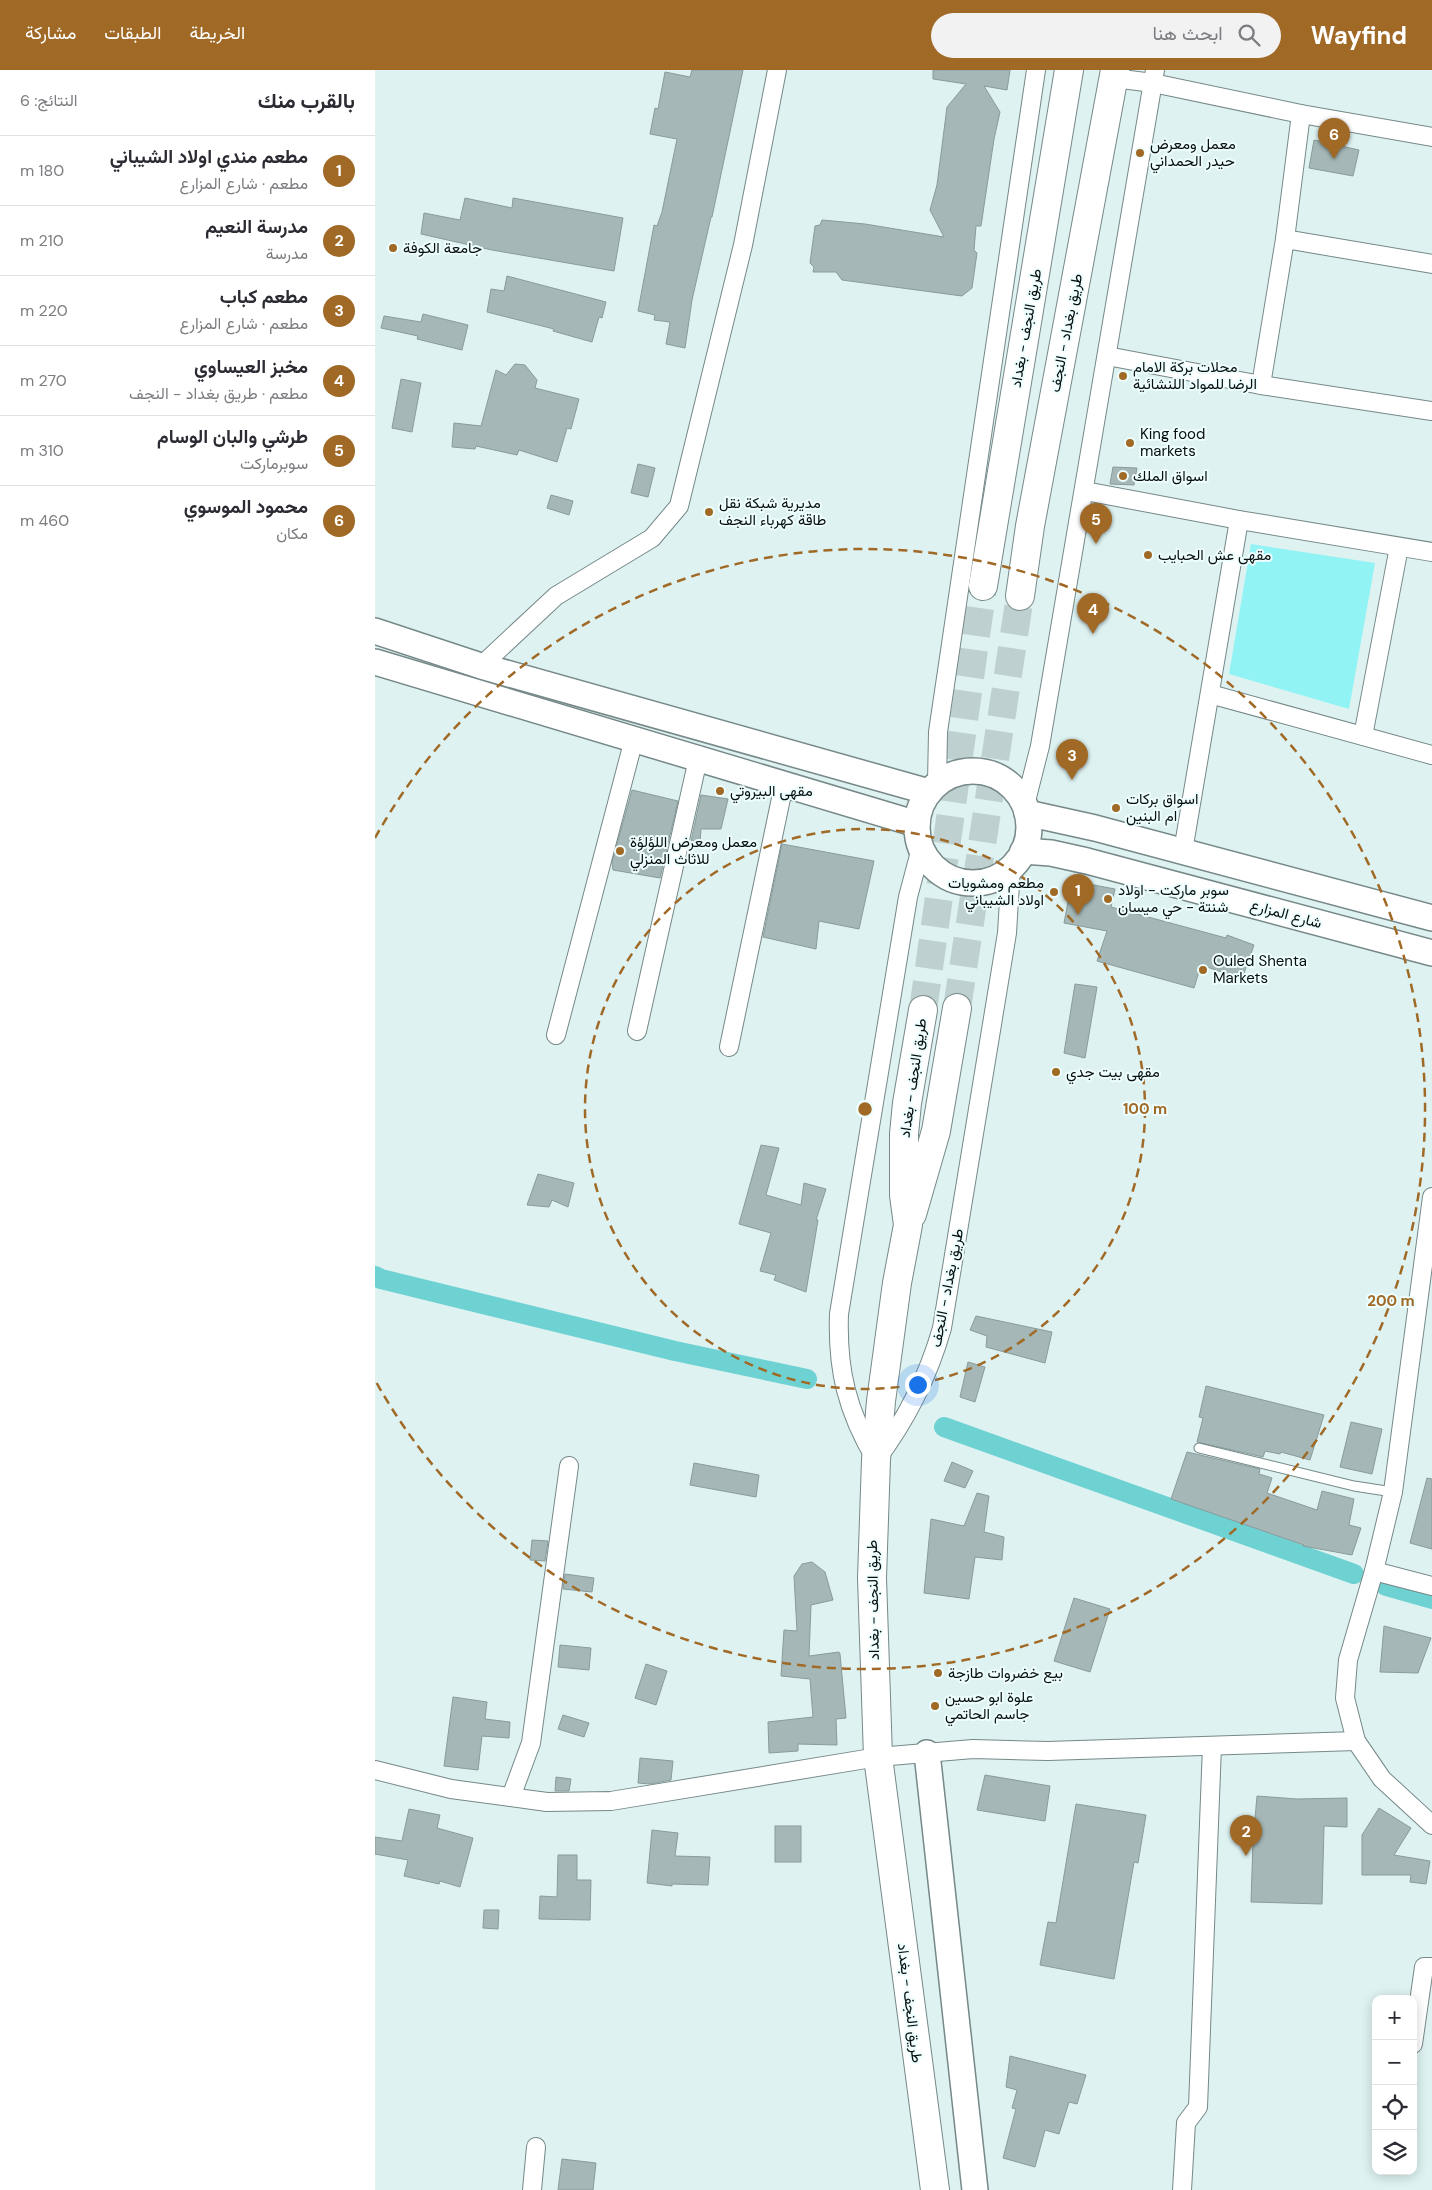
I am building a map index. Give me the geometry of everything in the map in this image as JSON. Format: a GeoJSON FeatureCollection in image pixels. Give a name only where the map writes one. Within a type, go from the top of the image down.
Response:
{"type":"FeatureCollection","features":[{"type":"Feature","properties":{"kind":"main road","name":"طريق النجف - بغداد"},"geometry":{"type":"LineString","coordinates":[[983,586],[1069,70]]}},
{"type":"Feature","properties":{"kind":"main road","name":"طريق بغداد - النجف"},"geometry":{"type":"LineString","coordinates":[[1020,596],[1030,526],[1115,74]]}},
{"type":"Feature","properties":{"kind":"main road"},"geometry":{"type":"LineString","coordinates":[[375,631],[481,666],[933,788]]}},
{"type":"Feature","properties":{"kind":"main road"},"geometry":{"type":"LineString","coordinates":[[375,662],[783,784],[919,836]]}},
{"type":"Feature","properties":{"kind":"main road"},"geometry":{"type":"LineString","coordinates":[[969,771],[987,772],[1003,779],[1012,786],[1026,809],[1028,832],[1017,859],[991,880],[967,882],[955,880],[934,868],[919,836],[923,802],[933,788],[957,773],[969,771]]}},
{"type":"Feature","properties":{"kind":"main road"},"geometry":{"type":"LineString","coordinates":[[1026,809],[1432,918]]}},
{"type":"Feature","properties":{"kind":"main road","name":"شارع المزارع"},"geometry":{"type":"LineString","coordinates":[[1017,859],[1051,853],[1087,861],[1432,952]]}},
{"type":"Feature","properties":{"kind":"main road"},"geometry":{"type":"LineString","coordinates":[[908,1225],[936,1131],[957,1008]]}},
{"type":"Feature","properties":{"kind":"main road","name":"طريق النجف - بغداد"},"geometry":{"type":"LineString","coordinates":[[923,1010],[907,1104],[904,1134],[904,1194],[908,1225],[888,1342],[876,1460],[872,1578],[878,1757],[935,2190]]}},
{"type":"Feature","properties":{"kind":"main road"},"geometry":{"type":"LineString","coordinates":[[927,1753],[975,2190]]}},
{"type":"Feature","properties":{"kind":"street"},"geometry":{"type":"LineString","coordinates":[[481,666],[557,596],[652,538],[679,506],[743,246],[777,70]]}},
{"type":"Feature","properties":{"kind":"street"},"geometry":{"type":"LineString","coordinates":[[933,788],[938,732],[1036,70]]}},
{"type":"Feature","properties":{"kind":"street"},"geometry":{"type":"LineString","coordinates":[[1115,74],[1154,77],[1301,114],[1432,137]]}},
{"type":"Feature","properties":{"kind":"street"},"geometry":{"type":"LineString","coordinates":[[1026,809],[1040,746],[1085,491],[1154,77]]}},
{"type":"Feature","properties":{"kind":"street"},"geometry":{"type":"LineString","coordinates":[[1261,385],[1285,239],[1301,114]]}},
{"type":"Feature","properties":{"kind":"street"},"geometry":{"type":"LineString","coordinates":[[1285,239],[1432,264]]}},
{"type":"Feature","properties":{"kind":"street"},"geometry":{"type":"LineString","coordinates":[[1107,356],[1261,385],[1432,411]]}},
{"type":"Feature","properties":{"kind":"street"},"geometry":{"type":"LineString","coordinates":[[1085,491],[1239,520],[1432,552]]}},
{"type":"Feature","properties":{"kind":"street"},"geometry":{"type":"LineString","coordinates":[[1183,851],[1239,520]]}},
{"type":"Feature","properties":{"kind":"street"},"geometry":{"type":"LineString","coordinates":[[1363,736],[1399,547]]}},
{"type":"Feature","properties":{"kind":"street"},"geometry":{"type":"LineString","coordinates":[[1210,694],[1432,755]]}},
{"type":"Feature","properties":{"kind":"street"},"geometry":{"type":"LineString","coordinates":[[556,1035],[634,739]]}},
{"type":"Feature","properties":{"kind":"street"},"geometry":{"type":"LineString","coordinates":[[637,1031],[698,759]]}},
{"type":"Feature","properties":{"kind":"street"},"geometry":{"type":"LineString","coordinates":[[729,1047],[783,784]]}},
{"type":"Feature","properties":{"kind":"street"},"geometry":{"type":"LineString","coordinates":[[876,1460],[863,1438],[845,1390],[838,1340],[839,1314],[919,836]]}},
{"type":"Feature","properties":{"kind":"street","name":"طريق بغداد - النجف"},"geometry":{"type":"LineString","coordinates":[[876,1460],[905,1420],[917,1398],[930,1368],[942,1328],[1007,933],[1017,859]]}},
{"type":"Feature","properties":{"kind":"street"},"geometry":{"type":"LineString","coordinates":[[1432,1197],[1393,1492],[1374,1571],[1348,1660],[1345,1698],[1356,1741],[1382,1779],[1432,1825]]}},
{"type":"Feature","properties":{"kind":"street"},"geometry":{"type":"LineString","coordinates":[[511,1797],[531,1744],[569,1466]]}},
{"type":"Feature","properties":{"kind":"street"},"geometry":{"type":"LineString","coordinates":[[1374,1571],[1432,1586]]}},
{"type":"Feature","properties":{"kind":"street"},"geometry":{"type":"LineString","coordinates":[[375,1770],[451,1789],[547,1802],[611,1802],[878,1757],[973,1749],[1048,1752],[1356,1741]]}},
{"type":"Feature","properties":{"kind":"street"},"geometry":{"type":"LineString","coordinates":[[1182,2190],[1186,2123],[1198,2107],[1212,1746]]}},
{"type":"Feature","properties":{"kind":"street"},"geometry":{"type":"LineString","coordinates":[[1414,2040],[1424,1967],[1432,1967]]}},
{"type":"Feature","properties":{"kind":"street"},"geometry":{"type":"LineString","coordinates":[[532,2190],[536,2148]]}},
{"type":"Feature","properties":{"kind":"lane"},"geometry":{"type":"LineString","coordinates":[[1199,1448],[1354,1486],[1393,1492]]}},
{"type":"Feature","properties":{"kind":"shaded area"},"geometry":{"type":"Polygon","coordinates":[[[1251,544],[1375,563],[1349,709],[1229,674],[1251,544]]]}},
{"type":"Feature","properties":{"kind":"building"},"geometry":{"type":"Polygon","coordinates":[[[692,70],[743,70],[712,217],[692,300],[685,348],[666,344],[670,322],[654,320],[655,315],[638,311],[654,225],[657,226],[662,212],[677,139],[650,134],[655,108],[658,109],[665,72],[690,77],[692,70]]]}},
{"type":"Feature","properties":{"kind":"building"},"geometry":{"type":"Polygon","coordinates":[[[933,70],[1010,70],[1007,90],[984,86],[1000,112],[981,226],[976,226],[974,250],[977,253],[972,288],[962,296],[842,280],[836,272],[813,272],[814,267],[810,263],[815,226],[820,225],[822,220],[865,224],[944,237],[930,210],[937,185],[947,107],[966,84],[933,79],[933,70]]]}},
{"type":"Feature","properties":{"kind":"building"},"geometry":{"type":"Polygon","coordinates":[[[1314,140],[1359,150],[1353,176],[1309,168],[1314,140]]]}},
{"type":"Feature","properties":{"kind":"building"},"geometry":{"type":"Polygon","coordinates":[[[465,198],[512,208],[513,198],[623,218],[614,271],[492,250],[421,234],[424,213],[460,220],[465,198]]]}},
{"type":"Feature","properties":{"kind":"building"},"geometry":{"type":"Polygon","coordinates":[[[507,276],[606,302],[602,318],[599,317],[592,342],[553,331],[554,329],[487,312],[491,289],[504,291],[507,276]]]}},
{"type":"Feature","properties":{"kind":"building"},"geometry":{"type":"Polygon","coordinates":[[[423,314],[468,325],[462,350],[417,339],[418,336],[381,328],[384,316],[421,322],[423,314]]]}},
{"type":"Feature","properties":{"kind":"building"},"geometry":{"type":"Polygon","coordinates":[[[515,364],[525,365],[537,380],[535,388],[579,399],[571,429],[567,428],[557,462],[519,450],[517,455],[476,446],[475,449],[452,447],[454,423],[481,426],[496,370],[506,375],[515,364]]]}},
{"type":"Feature","properties":{"kind":"building"},"geometry":{"type":"Polygon","coordinates":[[[401,379],[421,383],[412,432],[392,428],[401,379]]]}},
{"type":"Feature","properties":{"kind":"building"},"geometry":{"type":"Polygon","coordinates":[[[638,464],[655,468],[648,497],[631,493],[638,464]]]}},
{"type":"Feature","properties":{"kind":"building","name":"اسواق الملك"},"geometry":{"type":"Polygon","coordinates":[[[1113,467],[1137,468],[1134,485],[1110,484],[1113,467]]]}},
{"type":"Feature","properties":{"kind":"building"},"geometry":{"type":"Polygon","coordinates":[[[551,495],[573,501],[569,515],[547,508],[551,495]]]}},
{"type":"Feature","properties":{"kind":"building"},"geometry":{"type":"Polygon","coordinates":[[[632,790],[678,801],[660,878],[613,870],[612,862],[632,790]]]}},
{"type":"Feature","properties":{"kind":"building"},"geometry":{"type":"Polygon","coordinates":[[[701,795],[728,799],[721,829],[701,829],[700,842],[691,841],[701,795]]]}},
{"type":"Feature","properties":{"kind":"building"},"geometry":{"type":"Polygon","coordinates":[[[782,844],[874,861],[859,929],[819,921],[816,949],[763,937],[782,844]]]}},
{"type":"Feature","properties":{"kind":"building"},"geometry":{"type":"Polygon","coordinates":[[[1072,881],[1115,889],[1111,907],[1226,938],[1227,935],[1254,945],[1242,979],[1201,965],[1194,988],[1097,961],[1107,931],[1064,923],[1072,881]]]}},
{"type":"Feature","properties":{"kind":"building"},"geometry":{"type":"Polygon","coordinates":[[[1075,984],[1097,987],[1085,1058],[1064,1053],[1075,984]]]}},
{"type":"Feature","properties":{"kind":"building"},"geometry":{"type":"Polygon","coordinates":[[[761,1145],[779,1148],[766,1195],[801,1205],[804,1183],[826,1189],[816,1220],[818,1220],[806,1292],[774,1280],[776,1275],[760,1271],[771,1233],[739,1224],[761,1145]]]}},
{"type":"Feature","properties":{"kind":"building"},"geometry":{"type":"Polygon","coordinates":[[[538,1174],[574,1183],[568,1207],[552,1200],[549,1207],[527,1205],[538,1174]]]}},
{"type":"Feature","properties":{"kind":"building"},"geometry":{"type":"Polygon","coordinates":[[[976,1316],[1052,1332],[1045,1363],[986,1347],[987,1336],[970,1330],[976,1316]]]}},
{"type":"Feature","properties":{"kind":"building"},"geometry":{"type":"Polygon","coordinates":[[[968,1362],[985,1367],[975,1402],[960,1397],[968,1362]]]}},
{"type":"Feature","properties":{"kind":"building"},"geometry":{"type":"Polygon","coordinates":[[[1206,1386],[1324,1415],[1310,1460],[1281,1452],[1280,1454],[1265,1451],[1263,1457],[1197,1442],[1203,1418],[1199,1417],[1206,1386]]]}},
{"type":"Feature","properties":{"kind":"building"},"geometry":{"type":"Polygon","coordinates":[[[1351,1422],[1382,1429],[1372,1474],[1340,1467],[1351,1422]]]}},
{"type":"Feature","properties":{"kind":"building"},"geometry":{"type":"Polygon","coordinates":[[[1187,1452],[1260,1469],[1259,1474],[1272,1478],[1267,1493],[1317,1510],[1322,1491],[1354,1499],[1349,1525],[1361,1528],[1352,1555],[1303,1546],[1171,1499],[1187,1452]]]}},
{"type":"Feature","properties":{"kind":"building"},"geometry":{"type":"Polygon","coordinates":[[[952,1462],[973,1471],[965,1488],[944,1481],[952,1462]]]}},
{"type":"Feature","properties":{"kind":"building"},"geometry":{"type":"Polygon","coordinates":[[[694,1463],[759,1475],[756,1497],[690,1485],[694,1463]]]}},
{"type":"Feature","properties":{"kind":"building"},"geometry":{"type":"Polygon","coordinates":[[[1427,1478],[1432,1479],[1432,1549],[1410,1543],[1427,1478]]]}},
{"type":"Feature","properties":{"kind":"building"},"geometry":{"type":"Polygon","coordinates":[[[977,1493],[989,1496],[984,1532],[1004,1537],[1002,1560],[975,1557],[969,1599],[924,1593],[931,1519],[964,1526],[977,1493]]]}},
{"type":"Feature","properties":{"kind":"building"},"geometry":{"type":"Polygon","coordinates":[[[532,1540],[548,1541],[545,1561],[530,1560],[532,1540]]]}},
{"type":"Feature","properties":{"kind":"building"},"geometry":{"type":"Polygon","coordinates":[[[812,1562],[825,1572],[833,1600],[811,1605],[809,1656],[839,1652],[846,1718],[836,1719],[837,1745],[798,1744],[798,1751],[769,1753],[768,1722],[813,1717],[810,1679],[781,1676],[784,1630],[797,1631],[794,1576],[802,1564],[812,1562]]]}},
{"type":"Feature","properties":{"kind":"building"},"geometry":{"type":"Polygon","coordinates":[[[565,1574],[594,1578],[592,1592],[563,1589],[565,1574]]]}},
{"type":"Feature","properties":{"kind":"building"},"geometry":{"type":"Polygon","coordinates":[[[1074,1598],[1110,1609],[1090,1672],[1054,1661],[1074,1598]]]}},
{"type":"Feature","properties":{"kind":"building"},"geometry":{"type":"Polygon","coordinates":[[[1384,1626],[1431,1638],[1418,1673],[1380,1672],[1384,1626]]]}},
{"type":"Feature","properties":{"kind":"building"},"geometry":{"type":"Polygon","coordinates":[[[560,1645],[591,1648],[589,1670],[558,1667],[560,1645]]]}},
{"type":"Feature","properties":{"kind":"building"},"geometry":{"type":"Polygon","coordinates":[[[646,1664],[667,1671],[656,1705],[635,1698],[646,1664]]]}},
{"type":"Feature","properties":{"kind":"building"},"geometry":{"type":"Polygon","coordinates":[[[453,1697],[487,1702],[485,1719],[510,1722],[509,1738],[482,1736],[478,1770],[444,1766],[453,1697]]]}},
{"type":"Feature","properties":{"kind":"building"},"geometry":{"type":"Polygon","coordinates":[[[563,1715],[589,1723],[584,1737],[558,1729],[563,1715]]]}},
{"type":"Feature","properties":{"kind":"building"},"geometry":{"type":"Polygon","coordinates":[[[640,1758],[673,1761],[671,1780],[650,1784],[638,1783],[640,1758]]]}},
{"type":"Feature","properties":{"kind":"building"},"geometry":{"type":"Polygon","coordinates":[[[985,1775],[1050,1786],[1045,1821],[977,1810],[985,1775]]]}},
{"type":"Feature","properties":{"kind":"building"},"geometry":{"type":"Polygon","coordinates":[[[556,1777],[571,1779],[569,1791],[555,1791],[556,1777]]]}},
{"type":"Feature","properties":{"kind":"building"},"geometry":{"type":"Polygon","coordinates":[[[1257,1796],[1297,1799],[1347,1798],[1347,1827],[1324,1826],[1322,1904],[1251,1902],[1257,1796]]]}},
{"type":"Feature","properties":{"kind":"building"},"geometry":{"type":"Polygon","coordinates":[[[1076,1804],[1146,1815],[1138,1863],[1134,1862],[1114,1979],[1040,1965],[1048,1922],[1056,1923],[1076,1804]]]}},
{"type":"Feature","properties":{"kind":"building"},"geometry":{"type":"Polygon","coordinates":[[[1379,1808],[1411,1828],[1394,1855],[1430,1861],[1426,1884],[1410,1882],[1411,1875],[1362,1875],[1362,1835],[1379,1808]]]}},
{"type":"Feature","properties":{"kind":"building"},"geometry":{"type":"Polygon","coordinates":[[[409,1809],[440,1815],[437,1828],[473,1838],[460,1887],[440,1881],[439,1884],[404,1876],[408,1860],[375,1854],[375,1837],[402,1841],[409,1809]]]}},
{"type":"Feature","properties":{"kind":"building"},"geometry":{"type":"Polygon","coordinates":[[[775,1826],[801,1826],[801,1862],[775,1862],[775,1826]]]}},
{"type":"Feature","properties":{"kind":"building"},"geometry":{"type":"Polygon","coordinates":[[[652,1830],[678,1833],[675,1856],[710,1857],[708,1885],[672,1884],[672,1886],[647,1883],[652,1830]]]}},
{"type":"Feature","properties":{"kind":"building"},"geometry":{"type":"Polygon","coordinates":[[[558,1855],[577,1855],[577,1880],[591,1880],[590,1920],[539,1919],[540,1896],[557,1897],[558,1855]]]}},
{"type":"Feature","properties":{"kind":"building"},"geometry":{"type":"Polygon","coordinates":[[[484,1910],[499,1910],[498,1929],[483,1928],[484,1910]]]}},
{"type":"Feature","properties":{"kind":"building"},"geometry":{"type":"Polygon","coordinates":[[[1010,2056],[1086,2075],[1077,2104],[1069,2102],[1059,2134],[1045,2130],[1035,2167],[1003,2158],[1016,2109],[1012,2108],[1017,2090],[1006,2087],[1010,2056]]]}},
{"type":"Feature","properties":{"kind":"building"},"geometry":{"type":"Polygon","coordinates":[[[562,2159],[596,2163],[593,2190],[558,2190],[562,2159]]]}},
{"type":"Feature","properties":{"kind":"waterway"},"geometry":{"type":"LineString","coordinates":[[375,1276],[675,1351],[807,1379]]}},
{"type":"Feature","properties":{"kind":"waterway"},"geometry":{"type":"LineString","coordinates":[[944,1427],[1354,1574]]}},
{"type":"Feature","properties":{"kind":"waterway"},"geometry":{"type":"LineString","coordinates":[[1386,1586],[1432,1599]]}},
{"type":"Feature","properties":{"kind":"tunnel"},"geometry":{"type":"LineString","coordinates":[[923,1010],[983,586]]}},
{"type":"Feature","properties":{"kind":"tunnel"},"geometry":{"type":"LineString","coordinates":[[957,1008],[1020,596]]}},
{"type":"Feature","properties":{"kind":"place","name":"معمل ومعرض حيدر الحمداني"},"geometry":{"type":"Point","coordinates":[1140,153]}},
{"type":"Feature","properties":{"kind":"place","name":"محمود الموسوي"},"geometry":{"type":"Point","coordinates":[1334,159]}},
{"type":"Feature","properties":{"kind":"place","name":"جامعة الكوفة"},"geometry":{"type":"Point","coordinates":[393,248]}},
{"type":"Feature","properties":{"kind":"place","name":"محلات بركة الامام الرضا للمواد اللنشائية"},"geometry":{"type":"Point","coordinates":[1123,376]}},
{"type":"Feature","properties":{"kind":"place","name":"King food markets"},"geometry":{"type":"Point","coordinates":[1130,443]}},
{"type":"Feature","properties":{"kind":"place","name":"اسواق الملك"},"geometry":{"type":"Point","coordinates":[1123,476]}},
{"type":"Feature","properties":{"kind":"place","name":"مديرية شبكة نقل طاقة كهرباء النجف"},"geometry":{"type":"Point","coordinates":[709,512]}},
{"type":"Feature","properties":{"kind":"place","name":"طرشي والبان الوسام"},"geometry":{"type":"Point","coordinates":[1096,544]}},
{"type":"Feature","properties":{"kind":"place","name":"مقهى عش الحبايب"},"geometry":{"type":"Point","coordinates":[1148,555]}},
{"type":"Feature","properties":{"kind":"place","name":"مخبز العيساوي"},"geometry":{"type":"Point","coordinates":[1093,634]}},
{"type":"Feature","properties":{"kind":"place","name":"مطعم كباب"},"geometry":{"type":"Point","coordinates":[1072,780]}},
{"type":"Feature","properties":{"kind":"place","name":"مقهى البيروتي"},"geometry":{"type":"Point","coordinates":[720,791]}},
{"type":"Feature","properties":{"kind":"place","name":"اسواق بركات ام البنين"},"geometry":{"type":"Point","coordinates":[1116,808]}},
{"type":"Feature","properties":{"kind":"place","name":"معمل ومعرض اللؤلؤة للاثاث المنزلي"},"geometry":{"type":"Point","coordinates":[620,851]}},
{"type":"Feature","properties":{"kind":"place","name":"مطعم ومشويات اولاد الشيباني"},"geometry":{"type":"Point","coordinates":[1054,892]}},
{"type":"Feature","properties":{"kind":"place","name":"سوبر ماركت - اولاد شنتة - حي ميسان"},"geometry":{"type":"Point","coordinates":[1108,899]}},
{"type":"Feature","properties":{"kind":"place","name":"مطعم مندي اولاد الشيباني"},"geometry":{"type":"Point","coordinates":[1078,915]}},
{"type":"Feature","properties":{"kind":"place","name":"Ouled Shenta Markets"},"geometry":{"type":"Point","coordinates":[1203,970]}},
{"type":"Feature","properties":{"kind":"place","name":"مقهى بيت جدي"},"geometry":{"type":"Point","coordinates":[1056,1072]}},
{"type":"Feature","properties":{"kind":"place","name":"بيع خضروات طازجة"},"geometry":{"type":"Point","coordinates":[938,1673]}},
{"type":"Feature","properties":{"kind":"place","name":"علوة ابو حسين جاسم الحاتمي"},"geometry":{"type":"Point","coordinates":[935,1706]}},
{"type":"Feature","properties":{"kind":"place","name":"مدرسة النعيم"},"geometry":{"type":"Point","coordinates":[1246,1856]}}]}
